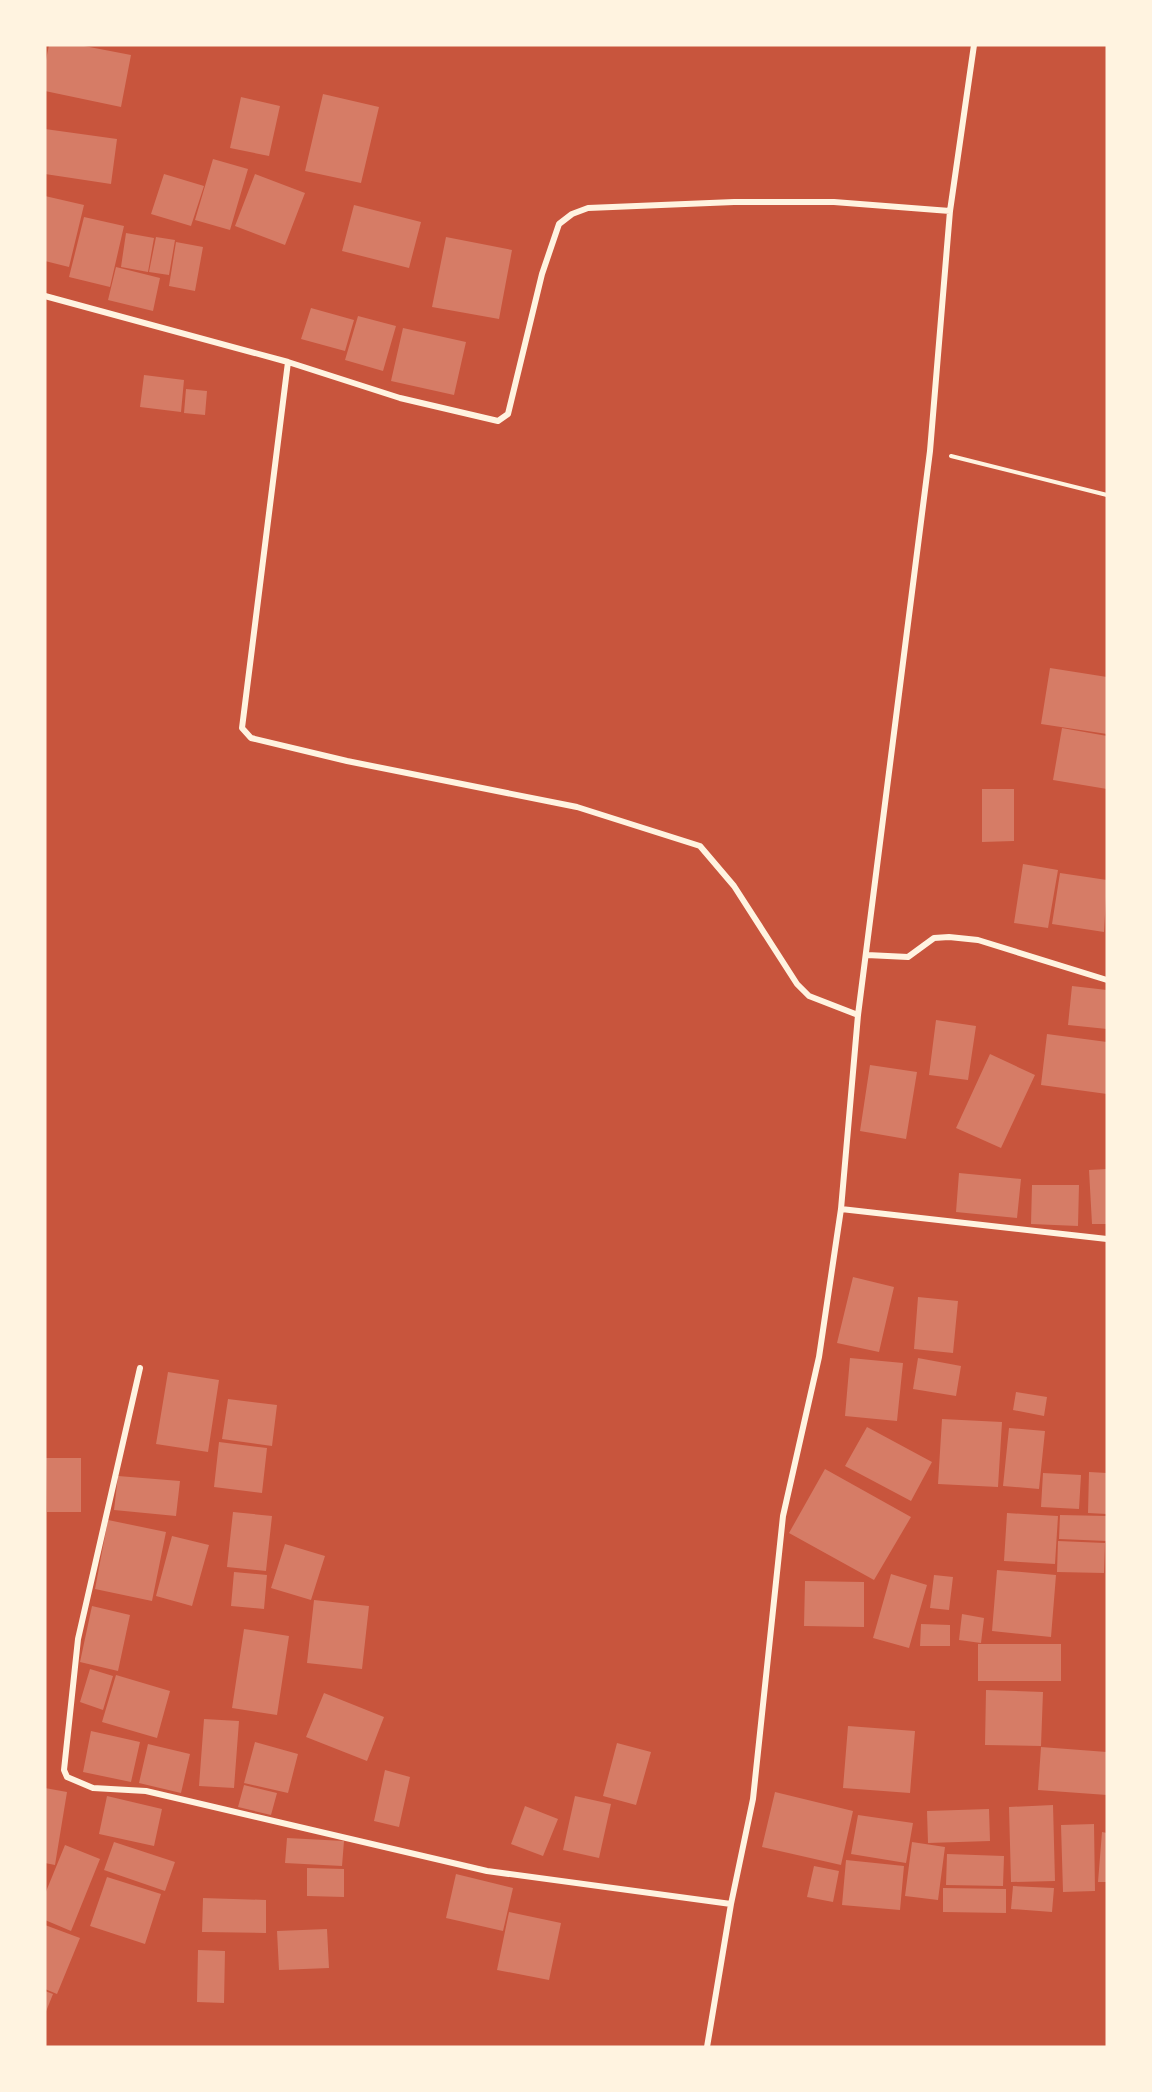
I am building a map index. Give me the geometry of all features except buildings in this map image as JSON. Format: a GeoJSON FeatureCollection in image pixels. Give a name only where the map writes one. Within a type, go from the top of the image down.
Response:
{"type":"FeatureCollection","features":[{"type":"Feature","properties":{"kind":"street"},"geometry":{"type":"LineString","coordinates":[[707,2047],[731,1904],[753,1799],[783,1516],[819,1357],[841,1209],[858,1015],[930,451],[950,211],[974,45]]}},
{"type":"Feature","properties":{"kind":"street"},"geometry":{"type":"LineString","coordinates":[[45,296],[97,313],[288,362],[400,398],[498,421],[508,414],[542,274],[559,224],[572,214],[588,208],[735,202],[834,202],[950,211]]}},
{"type":"Feature","properties":{"kind":"street"},"geometry":{"type":"LineString","coordinates":[[288,362],[247,674],[242,728],[245,734],[251,738],[347,761],[577,807],[700,846],[734,886],[797,984],[809,996],[858,1015]]}},
{"type":"Feature","properties":{"kind":"street"},"geometry":{"type":"LineString","coordinates":[[867,955],[908,957],[934,938],[949,936],[978,940],[1107,980]]}},
{"type":"Feature","properties":{"kind":"street"},"geometry":{"type":"LineString","coordinates":[[841,1209],[1107,1239]]}},
{"type":"Feature","properties":{"kind":"street"},"geometry":{"type":"LineString","coordinates":[[140,1368],[78,1639],[64,1770],[67,1776],[73,1781],[93,1788],[146,1791],[487,1871],[731,1904]]}},
{"type":"Feature","properties":{"kind":"path"},"geometry":{"type":"LineString","coordinates":[[930,451],[1107,495]]}}]}
